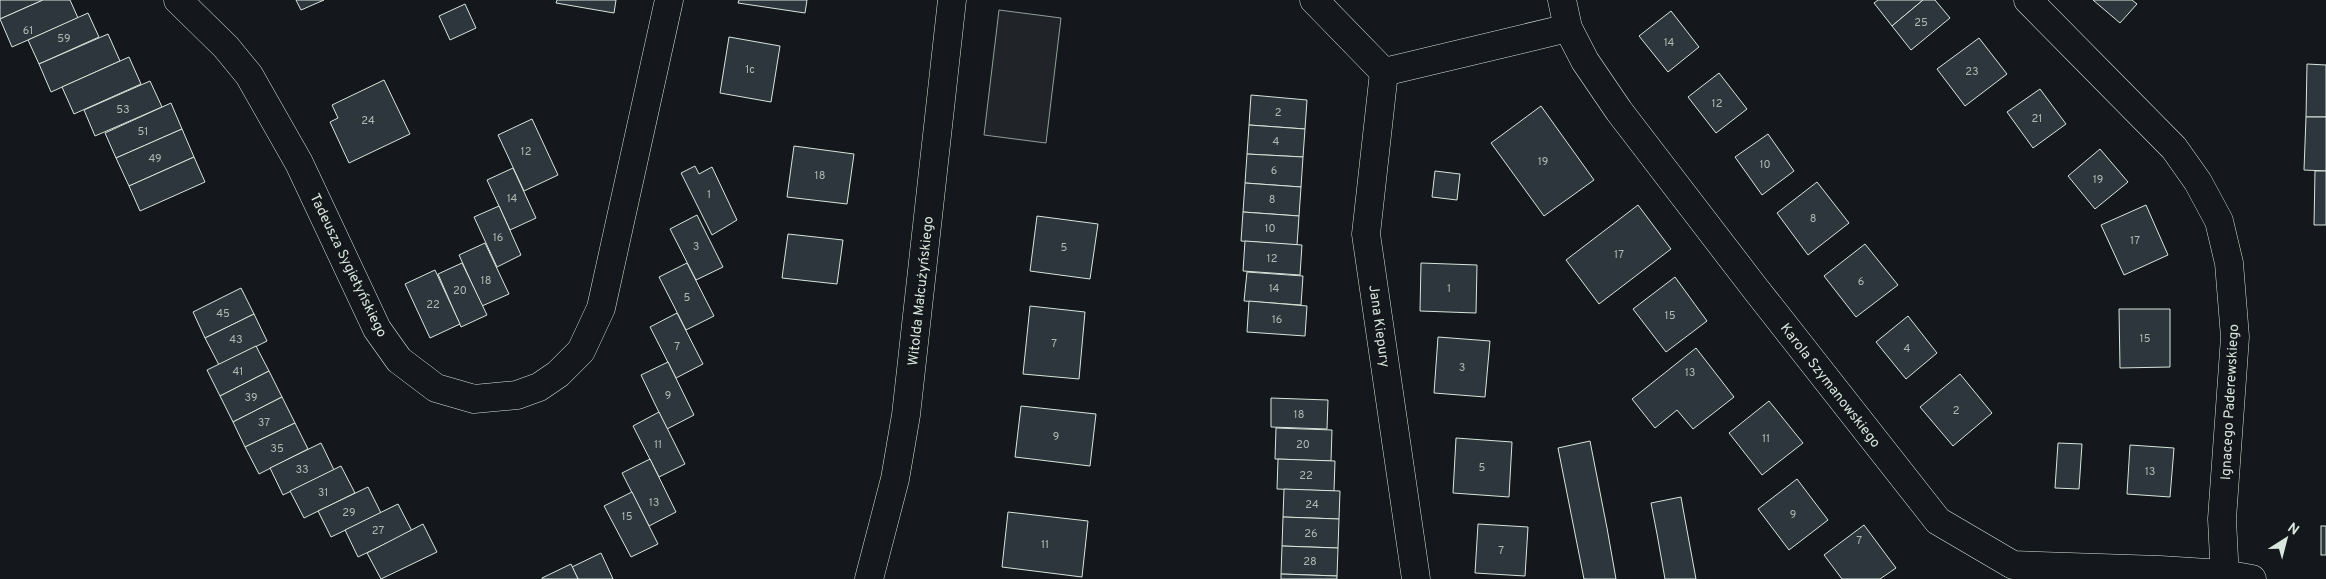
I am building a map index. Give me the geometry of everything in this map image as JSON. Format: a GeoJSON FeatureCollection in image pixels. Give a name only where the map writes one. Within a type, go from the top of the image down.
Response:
{"type":"FeatureCollection","features":[{"type":"Feature","properties":{"kind":"street","name":"Tadeusza Sygietyńskiego"},"geometry":{"type":"LineString","coordinates":[[178,0],[226,47],[250,75],[299,163],[377,329],[399,360],[436,388],[474,400],[517,395],[539,386],[558,374],[580,351],[601,308],[669,0]]}},
{"type":"Feature","properties":{"kind":"street","name":"Witolda Małcużyńskiego"},"geometry":{"type":"LineString","coordinates":[[869,579],[895,479],[906,415],[952,0]]}},
{"type":"Feature","properties":{"kind":"street"},"geometry":{"type":"LineString","coordinates":[[1314,0],[1384,72],[1568,28]]}},
{"type":"Feature","properties":{"kind":"street","name":"Karola Szymanowskiego"},"geometry":{"type":"LineString","coordinates":[[1562,0],[1568,28],[1585,61],[1619,111],[1754,287],[1938,521],[2012,565],[2252,579]]}},
{"type":"Feature","properties":{"kind":"street","name":"Ignacego Paderewskiego"},"geometry":{"type":"LineString","coordinates":[[2028,0],[2174,148],[2198,182],[2219,221],[2229,263],[2236,337],[2222,519],[2224,577]]}},
{"type":"Feature","properties":{"kind":"street","name":"Jana Kiepury"},"geometry":{"type":"LineString","coordinates":[[1384,72],[1366,234],[1416,579]]}},
{"type":"Feature","properties":{"kind":"shaded area"},"geometry":{"type":"Polygon","coordinates":[[[999,10],[1061,18],[1046,143],[984,135],[999,10]]]}},
{"type":"Feature","properties":{"kind":"building"},"geometry":{"type":"Polygon","coordinates":[[[0,0],[43,0],[0,19],[0,0]]]}},
{"type":"Feature","properties":{"kind":"building"},"geometry":{"type":"Polygon","coordinates":[[[43,0],[70,0],[78,18],[12,47],[0,19],[43,0]]]}},
{"type":"Feature","properties":{"kind":"building"},"geometry":{"type":"Polygon","coordinates":[[[296,0],[324,0],[301,10],[296,0]]]}},
{"type":"Feature","properties":{"kind":"building"},"geometry":{"type":"Polygon","coordinates":[[[557,0],[616,0],[614,13],[556,3],[557,0]]]}},
{"type":"Feature","properties":{"kind":"building"},"geometry":{"type":"Polygon","coordinates":[[[739,0],[807,0],[805,13],[738,3],[739,0]]]}},
{"type":"Feature","properties":{"kind":"building"},"geometry":{"type":"Polygon","coordinates":[[[1878,0],[1923,0],[1892,26],[1874,3],[1878,0]]]}},
{"type":"Feature","properties":{"kind":"building"},"geometry":{"type":"Polygon","coordinates":[[[1923,0],[1935,0],[1950,18],[1911,50],[1892,26],[1923,0]]]}},
{"type":"Feature","properties":{"kind":"building"},"geometry":{"type":"Polygon","coordinates":[[[2093,0],[2132,0],[2137,4],[2120,23],[2093,0]]]}},
{"type":"Feature","properties":{"kind":"building"},"geometry":{"type":"Polygon","coordinates":[[[465,4],[476,28],[450,40],[439,16],[465,4]]]}},
{"type":"Feature","properties":{"kind":"building"},"geometry":{"type":"Polygon","coordinates":[[[1671,11],[1699,47],[1668,72],[1639,36],[1671,11]]]}},
{"type":"Feature","properties":{"kind":"building"},"geometry":{"type":"Polygon","coordinates":[[[88,13],[99,37],[39,64],[28,40],[88,13]]]}},
{"type":"Feature","properties":{"kind":"building"},"geometry":{"type":"Polygon","coordinates":[[[108,34],[120,61],[51,92],[39,64],[108,34]]]}},
{"type":"Feature","properties":{"kind":"building"},"geometry":{"type":"Polygon","coordinates":[[[729,37],[780,46],[771,102],[720,93],[729,37]]]}},
{"type":"Feature","properties":{"kind":"building"},"geometry":{"type":"Polygon","coordinates":[[[1979,38],[2007,74],[1965,106],[1937,69],[1979,38]]]}},
{"type":"Feature","properties":{"kind":"building"},"geometry":{"type":"Polygon","coordinates":[[[129,57],[141,84],[74,114],[62,87],[129,57]]]}},
{"type":"Feature","properties":{"kind":"building"},"geometry":{"type":"Polygon","coordinates":[[[2307,64],[2326,65],[2326,117],[2306,117],[2307,64]]]}},
{"type":"Feature","properties":{"kind":"building"},"geometry":{"type":"Polygon","coordinates":[[[1719,73],[1747,109],[1716,133],[1688,97],[1719,73]]]}},
{"type":"Feature","properties":{"kind":"building"},"geometry":{"type":"Polygon","coordinates":[[[384,80],[410,134],[349,163],[330,122],[338,118],[332,105],[384,80]]]}},
{"type":"Feature","properties":{"kind":"building"},"geometry":{"type":"Polygon","coordinates":[[[150,81],[162,107],[95,136],[84,110],[150,81]]]}},
{"type":"Feature","properties":{"kind":"building"},"geometry":{"type":"Polygon","coordinates":[[[2040,89],[2066,124],[2033,148],[2007,112],[2040,89]]]}},
{"type":"Feature","properties":{"kind":"building"},"geometry":{"type":"Polygon","coordinates":[[[1251,95],[1307,100],[1305,129],[1249,125],[1251,95]]]}},
{"type":"Feature","properties":{"kind":"building"},"geometry":{"type":"Polygon","coordinates":[[[171,103],[182,129],[116,158],[105,133],[171,103]]]}},
{"type":"Feature","properties":{"kind":"building"},"geometry":{"type":"Polygon","coordinates":[[[1541,106],[1594,180],[1544,216],[1491,143],[1541,106]]]}},
{"type":"Feature","properties":{"kind":"building"},"geometry":{"type":"Polygon","coordinates":[[[2306,117],[2326,117],[2326,171],[2304,170],[2306,117]]]}},
{"type":"Feature","properties":{"kind":"building"},"geometry":{"type":"Polygon","coordinates":[[[532,119],[558,175],[524,191],[498,135],[532,119]]]}},
{"type":"Feature","properties":{"kind":"building"},"geometry":{"type":"Polygon","coordinates":[[[1249,125],[1305,129],[1303,157],[1247,154],[1249,125]]]}},
{"type":"Feature","properties":{"kind":"building"},"geometry":{"type":"Polygon","coordinates":[[[182,129],[194,157],[129,186],[116,158],[182,129]]]}},
{"type":"Feature","properties":{"kind":"building"},"geometry":{"type":"Polygon","coordinates":[[[1768,134],[1794,171],[1762,195],[1735,157],[1768,134]]]}},
{"type":"Feature","properties":{"kind":"building"},"geometry":{"type":"Polygon","coordinates":[[[794,146],[854,154],[847,204],[787,197],[794,146]]]}},
{"type":"Feature","properties":{"kind":"building"},"geometry":{"type":"Polygon","coordinates":[[[2100,149],[2128,182],[2095,209],[2068,176],[2100,149]]]}},
{"type":"Feature","properties":{"kind":"building"},"geometry":{"type":"Polygon","coordinates":[[[1247,154],[1303,157],[1301,187],[1245,183],[1247,154]]]}},
{"type":"Feature","properties":{"kind":"building"},"geometry":{"type":"Polygon","coordinates":[[[194,157],[205,182],[140,211],[129,186],[194,157]]]}},
{"type":"Feature","properties":{"kind":"building"},"geometry":{"type":"Polygon","coordinates":[[[695,166],[699,174],[712,167],[737,220],[712,235],[681,173],[695,166]]]}},
{"type":"Feature","properties":{"kind":"building"},"geometry":{"type":"Polygon","coordinates":[[[513,168],[536,218],[510,230],[487,180],[513,168]]]}},
{"type":"Feature","properties":{"kind":"building"},"geometry":{"type":"Polygon","coordinates":[[[1435,171],[1460,174],[1457,200],[1432,197],[1435,171]]]}},
{"type":"Feature","properties":{"kind":"building"},"geometry":{"type":"Polygon","coordinates":[[[2315,171],[2326,171],[2326,225],[2314,225],[2315,171]]]}},
{"type":"Feature","properties":{"kind":"building"},"geometry":{"type":"Polygon","coordinates":[[[1817,182],[1849,223],[1808,255],[1777,213],[1817,182]]]}},
{"type":"Feature","properties":{"kind":"building"},"geometry":{"type":"Polygon","coordinates":[[[1245,183],[1301,187],[1299,216],[1243,212],[1245,183]]]}},
{"type":"Feature","properties":{"kind":"building"},"geometry":{"type":"Polygon","coordinates":[[[1638,205],[1671,249],[1599,304],[1566,260],[1638,205]]]}},
{"type":"Feature","properties":{"kind":"building"},"geometry":{"type":"Polygon","coordinates":[[[2146,205],[2168,255],[2124,275],[2101,225],[2146,205]]]}},
{"type":"Feature","properties":{"kind":"building"},"geometry":{"type":"Polygon","coordinates":[[[499,206],[521,255],[497,267],[474,217],[499,206]]]}},
{"type":"Feature","properties":{"kind":"building"},"geometry":{"type":"Polygon","coordinates":[[[1243,212],[1299,216],[1297,245],[1241,241],[1243,212]]]}},
{"type":"Feature","properties":{"kind":"building"},"geometry":{"type":"Polygon","coordinates":[[[697,215],[723,267],[696,280],[670,229],[697,215]]]}},
{"type":"Feature","properties":{"kind":"building"},"geometry":{"type":"Polygon","coordinates":[[[1037,216],[1098,224],[1090,279],[1030,271],[1037,216]]]}},
{"type":"Feature","properties":{"kind":"building"},"geometry":{"type":"Polygon","coordinates":[[[788,234],[843,240],[837,284],[782,278],[788,234]]]}},
{"type":"Feature","properties":{"kind":"building"},"geometry":{"type":"Polygon","coordinates":[[[1245,241],[1302,245],[1300,275],[1243,271],[1245,241]]]}},
{"type":"Feature","properties":{"kind":"building"},"geometry":{"type":"Polygon","coordinates":[[[485,243],[509,294],[482,306],[459,255],[485,243]]]}},
{"type":"Feature","properties":{"kind":"building"},"geometry":{"type":"Polygon","coordinates":[[[1865,244],[1898,285],[1856,317],[1824,276],[1865,244]]]}},
{"type":"Feature","properties":{"kind":"building"},"geometry":{"type":"Polygon","coordinates":[[[462,263],[487,315],[461,327],[438,274],[462,263]]]}},
{"type":"Feature","properties":{"kind":"building"},"geometry":{"type":"Polygon","coordinates":[[[687,263],[714,316],[686,330],[659,277],[687,263]]]}},
{"type":"Feature","properties":{"kind":"building"},"geometry":{"type":"Polygon","coordinates":[[[1421,263],[1477,265],[1476,313],[1420,311],[1421,263]]]}},
{"type":"Feature","properties":{"kind":"building"},"geometry":{"type":"Polygon","coordinates":[[[435,270],[460,324],[430,338],[405,284],[435,270]]]}},
{"type":"Feature","properties":{"kind":"building"},"geometry":{"type":"Polygon","coordinates":[[[1247,272],[1303,276],[1301,305],[1244,301],[1247,272]]]}},
{"type":"Feature","properties":{"kind":"building"},"geometry":{"type":"Polygon","coordinates":[[[1675,277],[1707,321],[1666,352],[1633,309],[1675,277]]]}},
{"type":"Feature","properties":{"kind":"building"},"geometry":{"type":"Polygon","coordinates":[[[241,288],[254,314],[205,338],[193,312],[241,288]]]}},
{"type":"Feature","properties":{"kind":"building"},"geometry":{"type":"Polygon","coordinates":[[[1249,301],[1307,306],[1305,336],[1247,332],[1249,301]]]}},
{"type":"Feature","properties":{"kind":"building"},"geometry":{"type":"Polygon","coordinates":[[[1030,306],[1085,312],[1079,379],[1023,374],[1030,306]]]}},
{"type":"Feature","properties":{"kind":"building"},"geometry":{"type":"Polygon","coordinates":[[[2119,309],[2170,309],[2170,367],[2120,368],[2119,309]]]}},
{"type":"Feature","properties":{"kind":"building"},"geometry":{"type":"Polygon","coordinates":[[[677,313],[703,364],[676,378],[650,327],[677,313]]]}},
{"type":"Feature","properties":{"kind":"building"},"geometry":{"type":"Polygon","coordinates":[[[254,314],[267,341],[219,365],[205,338],[254,314]]]}},
{"type":"Feature","properties":{"kind":"building"},"geometry":{"type":"Polygon","coordinates":[[[1908,316],[1937,353],[1906,379],[1876,342],[1908,316]]]}},
{"type":"Feature","properties":{"kind":"building"},"geometry":{"type":"Polygon","coordinates":[[[1438,337],[1490,341],[1485,397],[1434,393],[1438,337]]]}},
{"type":"Feature","properties":{"kind":"building"},"geometry":{"type":"Polygon","coordinates":[[[256,346],[269,371],[220,396],[207,370],[256,346]]]}},
{"type":"Feature","properties":{"kind":"building"},"geometry":{"type":"Polygon","coordinates":[[[1696,348],[1734,397],[1693,429],[1677,410],[1655,428],[1632,399],[1696,348]]]}},
{"type":"Feature","properties":{"kind":"building"},"geometry":{"type":"Polygon","coordinates":[[[668,362],[694,415],[667,429],[641,375],[668,362]]]}},
{"type":"Feature","properties":{"kind":"building"},"geometry":{"type":"Polygon","coordinates":[[[269,371],[282,397],[233,422],[220,396],[269,371]]]}},
{"type":"Feature","properties":{"kind":"building"},"geometry":{"type":"Polygon","coordinates":[[[1960,374],[1992,413],[1953,446],[1920,407],[1960,374]]]}},
{"type":"Feature","properties":{"kind":"building"},"geometry":{"type":"Polygon","coordinates":[[[282,397],[295,423],[245,447],[233,422],[282,397]]]}},
{"type":"Feature","properties":{"kind":"building"},"geometry":{"type":"Polygon","coordinates":[[[1271,398],[1328,400],[1327,429],[1271,427],[1271,398]]]}},
{"type":"Feature","properties":{"kind":"building"},"geometry":{"type":"Polygon","coordinates":[[[1769,401],[1803,443],[1762,475],[1729,433],[1769,401]]]}},
{"type":"Feature","properties":{"kind":"building"},"geometry":{"type":"Polygon","coordinates":[[[1021,406],[1096,414],[1090,466],[1015,457],[1021,406]]]}},
{"type":"Feature","properties":{"kind":"building"},"geometry":{"type":"Polygon","coordinates":[[[659,412],[685,464],[659,477],[633,426],[659,412]]]}},
{"type":"Feature","properties":{"kind":"building"},"geometry":{"type":"Polygon","coordinates":[[[295,423],[308,449],[259,474],[245,447],[295,423]]]}},
{"type":"Feature","properties":{"kind":"building"},"geometry":{"type":"Polygon","coordinates":[[[1276,428],[1332,430],[1331,461],[1275,459],[1276,428]]]}},
{"type":"Feature","properties":{"kind":"building"},"geometry":{"type":"Polygon","coordinates":[[[1456,438],[1512,442],[1509,497],[1453,493],[1456,438]]]}},
{"type":"Feature","properties":{"kind":"building"},"geometry":{"type":"Polygon","coordinates":[[[1590,441],[1616,579],[1584,579],[1558,448],[1590,441]]]}},
{"type":"Feature","properties":{"kind":"building"},"geometry":{"type":"Polygon","coordinates":[[[321,443],[334,470],[283,495],[270,468],[321,443]]]}},
{"type":"Feature","properties":{"kind":"building"},"geometry":{"type":"Polygon","coordinates":[[[2058,443],[2082,444],[2079,489],[2055,488],[2058,443]]]}},
{"type":"Feature","properties":{"kind":"building"},"geometry":{"type":"Polygon","coordinates":[[[2130,445],[2174,448],[2170,497],[2127,494],[2130,445]]]}},
{"type":"Feature","properties":{"kind":"building"},"geometry":{"type":"Polygon","coordinates":[[[650,459],[676,512],[649,526],[622,473],[650,459]]]}},
{"type":"Feature","properties":{"kind":"building"},"geometry":{"type":"Polygon","coordinates":[[[1278,459],[1335,461],[1334,491],[1277,489],[1278,459]]]}},
{"type":"Feature","properties":{"kind":"building"},"geometry":{"type":"Polygon","coordinates":[[[341,466],[355,493],[304,518],[290,491],[341,466]]]}},
{"type":"Feature","properties":{"kind":"building"},"geometry":{"type":"Polygon","coordinates":[[[1797,479],[1828,520],[1789,550],[1758,509],[1797,479]]]}},
{"type":"Feature","properties":{"kind":"building"},"geometry":{"type":"Polygon","coordinates":[[[368,487],[381,513],[331,537],[318,511],[368,487]]]}},
{"type":"Feature","properties":{"kind":"building"},"geometry":{"type":"Polygon","coordinates":[[[1284,489],[1340,491],[1339,519],[1283,517],[1284,489]]]}},
{"type":"Feature","properties":{"kind":"building"},"geometry":{"type":"Polygon","coordinates":[[[632,492],[658,544],[631,557],[604,506],[632,492]]]}},
{"type":"Feature","properties":{"kind":"building"},"geometry":{"type":"Polygon","coordinates":[[[1681,497],[1696,579],[1665,579],[1651,503],[1681,497]]]}},
{"type":"Feature","properties":{"kind":"building"},"geometry":{"type":"Polygon","coordinates":[[[398,504],[412,531],[358,557],[345,530],[398,504]]]}},
{"type":"Feature","properties":{"kind":"building"},"geometry":{"type":"Polygon","coordinates":[[[1008,512],[1088,521],[1082,577],[1002,567],[1008,512]]]}},
{"type":"Feature","properties":{"kind":"building"},"geometry":{"type":"Polygon","coordinates":[[[1283,517],[1339,519],[1338,548],[1282,546],[1283,517]]]}},
{"type":"Feature","properties":{"kind":"building"},"geometry":{"type":"Polygon","coordinates":[[[423,524],[437,552],[381,579],[367,553],[423,524]]]}},
{"type":"Feature","properties":{"kind":"building"},"geometry":{"type":"Polygon","coordinates":[[[1478,524],[1528,527],[1525,576],[1475,573],[1478,524]]]}},
{"type":"Feature","properties":{"kind":"building"},"geometry":{"type":"Polygon","coordinates":[[[1864,525],[1896,568],[1880,579],[1842,579],[1824,555],[1864,525]]]}},
{"type":"Feature","properties":{"kind":"building"},"geometry":{"type":"Polygon","coordinates":[[[2321,526],[2326,526],[2326,555],[2321,555],[2321,526]]]}},
{"type":"Feature","properties":{"kind":"building"},"geometry":{"type":"Polygon","coordinates":[[[1282,546],[1338,548],[1337,576],[1281,574],[1282,546]]]}},
{"type":"Feature","properties":{"kind":"building"},"geometry":{"type":"Polygon","coordinates":[[[601,553],[613,579],[578,579],[572,567],[601,553]]]}},
{"type":"Feature","properties":{"kind":"building"},"geometry":{"type":"Polygon","coordinates":[[[571,564],[578,579],[542,579],[542,578],[571,564]]]}},
{"type":"Feature","properties":{"kind":"building"},"geometry":{"type":"Polygon","coordinates":[[[1281,574],[1337,576],[1337,579],[1281,579],[1281,574]]]}}]}
